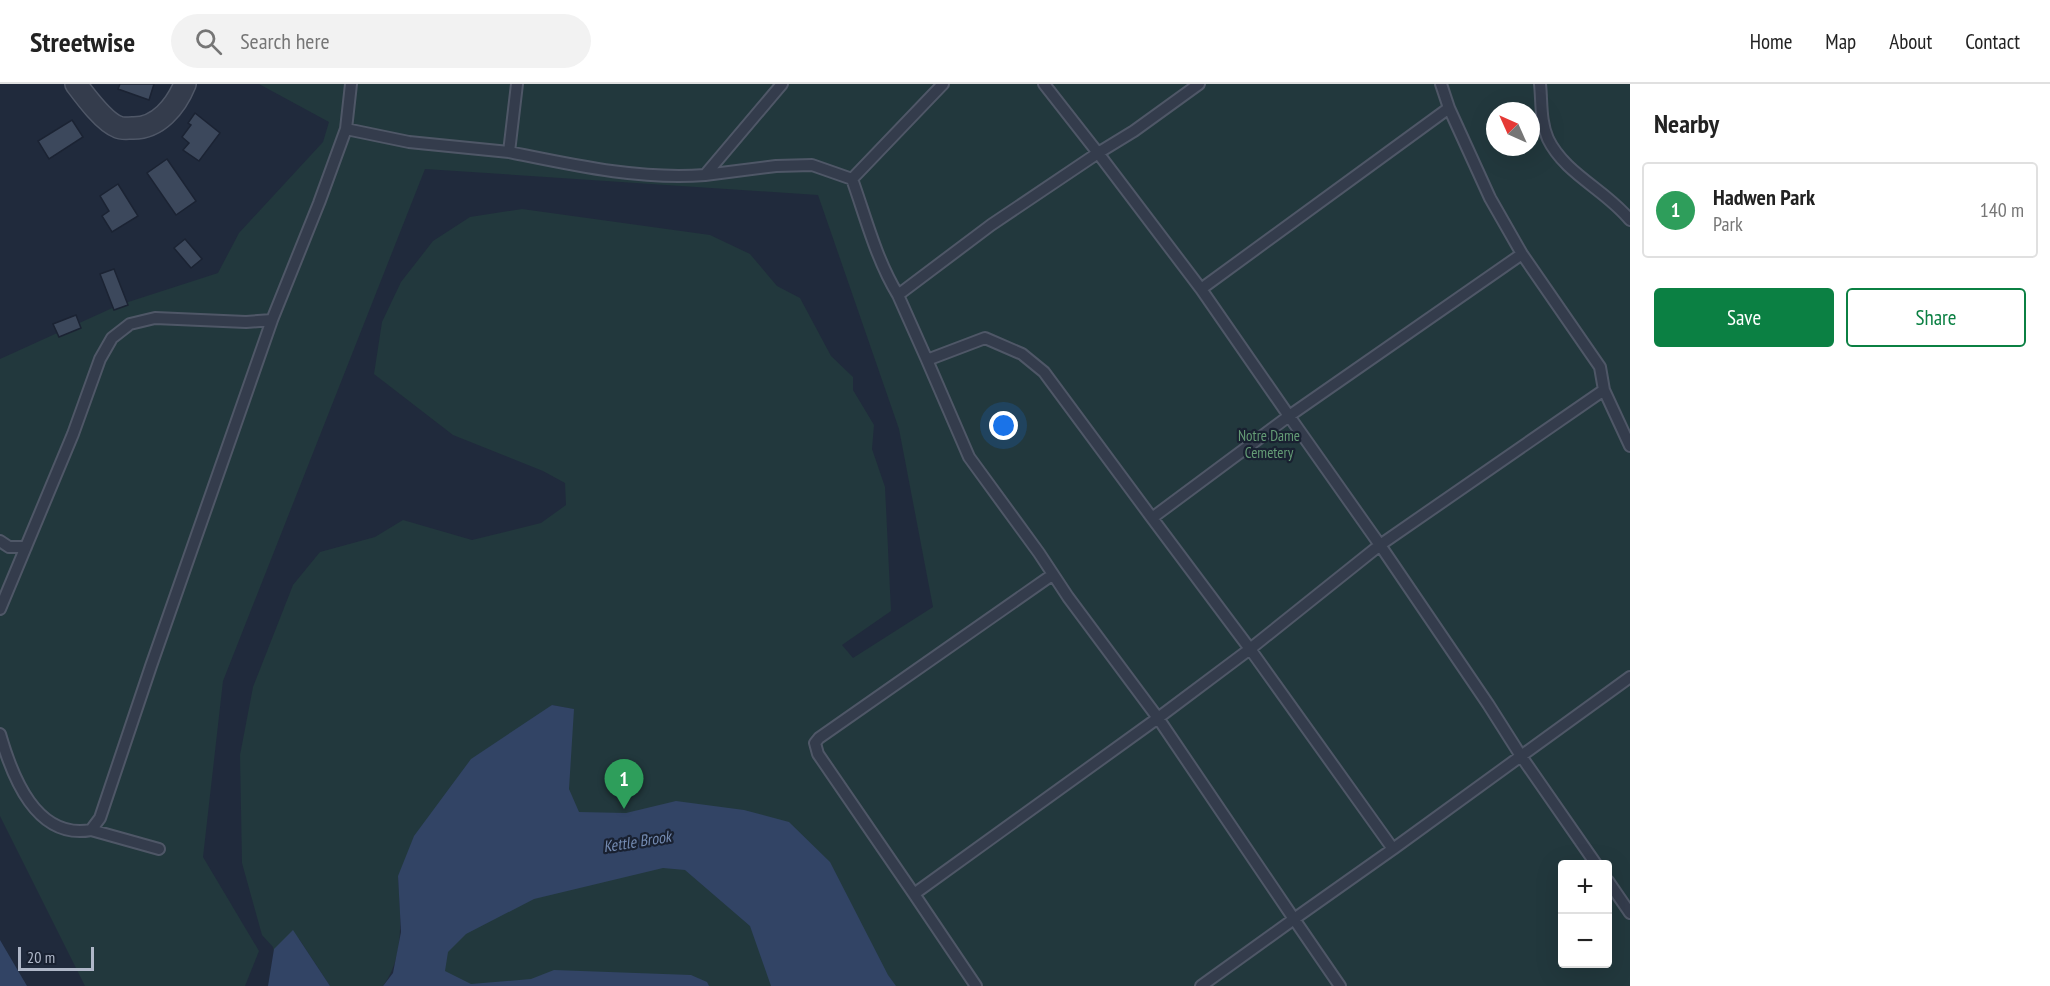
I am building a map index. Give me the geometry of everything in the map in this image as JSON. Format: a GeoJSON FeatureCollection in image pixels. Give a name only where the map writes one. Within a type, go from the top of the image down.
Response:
{"type":"FeatureCollection","features":[{"type":"Feature","properties":{"kind":"street"},"geometry":{"type":"LineString","coordinates":[[76,84],[118,127],[134,128],[140,128],[163,118],[178,100],[185,84]]}},
{"type":"Feature","properties":{"kind":"lane"},"geometry":{"type":"LineString","coordinates":[[91,830],[100,818],[272,320],[346,129],[351,84]]}},
{"type":"Feature","properties":{"kind":"lane"},"geometry":{"type":"LineString","coordinates":[[509,152],[517,84]]}},
{"type":"Feature","properties":{"kind":"lane"},"geometry":{"type":"LineString","coordinates":[[705,175],[782,84]]}},
{"type":"Feature","properties":{"kind":"lane"},"geometry":{"type":"LineString","coordinates":[[852,179],[943,84]]}},
{"type":"Feature","properties":{"kind":"lane"},"geometry":{"type":"LineString","coordinates":[[1044,84],[1201,289],[1380,545],[1593,860]]}},
{"type":"Feature","properties":{"kind":"lane"},"geometry":{"type":"LineString","coordinates":[[898,295],[991,225],[1134,131],[1199,84]]}},
{"type":"Feature","properties":{"kind":"lane"},"geometry":{"type":"LineString","coordinates":[[1441,84],[1449,108],[1490,198],[1522,254],[1600,366],[1604,390],[1630,446]]}},
{"type":"Feature","properties":{"kind":"lane"},"geometry":{"type":"LineString","coordinates":[[1540,84],[1544,124],[1548,138],[1559,156],[1623,210],[1630,220]]}},
{"type":"Feature","properties":{"kind":"lane"},"geometry":{"type":"LineString","coordinates":[[1201,289],[1449,108]]}},
{"type":"Feature","properties":{"kind":"lane"},"geometry":{"type":"LineString","coordinates":[[346,129],[409,142],[509,152],[563,163],[672,178],[776,166],[812,165],[852,179]]}},
{"type":"Feature","properties":{"kind":"lane"},"geometry":{"type":"LineString","coordinates":[[852,179],[876,251],[898,295],[969,458],[1158,718],[1340,986]]}},
{"type":"Feature","properties":{"kind":"lane"},"geometry":{"type":"LineString","coordinates":[[1152,518],[1289,416],[1522,254]]}},
{"type":"Feature","properties":{"kind":"lane"},"geometry":{"type":"LineString","coordinates":[[0,609],[73,434],[100,359],[112,338],[130,324],[155,318],[246,322],[272,320]]}},
{"type":"Feature","properties":{"kind":"lane"},"geometry":{"type":"LineString","coordinates":[[927,360],[985,338],[1022,354],[1044,372],[1250,649],[1393,849]]}},
{"type":"Feature","properties":{"kind":"lane"},"geometry":{"type":"LineString","coordinates":[[914,894],[1158,718],[1250,649],[1380,545],[1604,390]]}},
{"type":"Feature","properties":{"kind":"lane"},"geometry":{"type":"LineString","coordinates":[[0,541],[9,547],[26,547]]}},
{"type":"Feature","properties":{"kind":"lane"},"geometry":{"type":"LineString","coordinates":[[976,986],[818,754],[815,743],[1052,574]]}},
{"type":"Feature","properties":{"kind":"lane"},"geometry":{"type":"LineString","coordinates":[[1202,986],[1630,677]]}},
{"type":"Feature","properties":{"kind":"lane"},"geometry":{"type":"LineString","coordinates":[[0,734],[23,793],[40,817],[65,829],[91,830],[159,849]]}},
{"type":"Feature","properties":{"kind":"lane"},"geometry":{"type":"LineString","coordinates":[[1612,887],[1630,913]]}},
{"type":"Feature","properties":{"kind":"green space","name":"Notre Dame Cemetery"},"geometry":{"type":"Polygon","coordinates":[[[259,84],[1630,84],[1630,986],[415,986],[573,709],[552,705],[398,876],[400,933],[395,961],[383,986],[330,986],[299,939],[277,964],[273,947],[262,935],[242,863],[240,755],[253,687],[293,585],[320,552],[375,537],[403,520],[472,540],[541,523],[566,505],[565,483],[543,471],[453,435],[374,374],[382,322],[401,282],[433,241],[470,217],[522,209],[710,235],[750,254],[777,286],[800,298],[831,356],[853,377],[853,390],[874,425],[872,449],[885,487],[891,611],[842,645],[853,658],[933,607],[899,429],[818,195],[425,169],[223,681],[203,857],[259,951],[245,986],[85,986],[0,816],[0,359],[119,305],[218,273],[239,233],[323,142],[329,122],[259,84]]]}},
{"type":"Feature","properties":{"kind":"water","name":"Kettle Brook"},"geometry":{"type":"Polygon","coordinates":[[[552,705],[574,709],[569,789],[579,812],[626,813],[676,801],[744,810],[789,822],[830,862],[888,975],[896,986],[771,986],[750,926],[685,870],[663,868],[534,899],[466,934],[448,952],[445,971],[471,984],[531,979],[554,970],[691,975],[707,982],[709,986],[383,986],[393,973],[401,932],[398,876],[414,836],[471,759],[552,705]]]}},
{"type":"Feature","properties":{"kind":"water"},"geometry":{"type":"Polygon","coordinates":[[[293,930],[330,986],[268,986],[274,949],[293,930]]]}},
{"type":"Feature","properties":{"kind":"water"},"geometry":{"type":"Polygon","coordinates":[[[0,940],[27,986],[0,986],[0,940]]]}},
{"type":"Feature","properties":{"kind":"building"},"geometry":{"type":"Polygon","coordinates":[[[120,84],[154,84],[149,100],[118,89],[120,84]]]}},
{"type":"Feature","properties":{"kind":"building"},"geometry":{"type":"Polygon","coordinates":[[[195,113],[220,133],[199,161],[183,150],[189,143],[182,137],[191,125],[188,123],[195,113]]]}},
{"type":"Feature","properties":{"kind":"building"},"geometry":{"type":"Polygon","coordinates":[[[72,120],[83,137],[49,159],[38,141],[72,120]]]}},
{"type":"Feature","properties":{"kind":"building"},"geometry":{"type":"Polygon","coordinates":[[[167,159],[196,201],[176,215],[147,173],[167,159]]]}},
{"type":"Feature","properties":{"kind":"building"},"geometry":{"type":"Polygon","coordinates":[[[118,184],[138,216],[112,232],[102,216],[109,211],[100,196],[118,184]]]}},
{"type":"Feature","properties":{"kind":"building"},"geometry":{"type":"Polygon","coordinates":[[[185,239],[202,259],[191,268],[174,248],[185,239]]]}},
{"type":"Feature","properties":{"kind":"building"},"geometry":{"type":"Polygon","coordinates":[[[114,269],[128,305],[114,310],[100,274],[114,269]]]}},
{"type":"Feature","properties":{"kind":"building"},"geometry":{"type":"Polygon","coordinates":[[[76,315],[81,328],[59,337],[53,324],[76,315]]]}},
{"type":"Feature","properties":{"kind":"place","name":"Hadwen Park"},"geometry":{"type":"Point","coordinates":[624,809]}}]}
